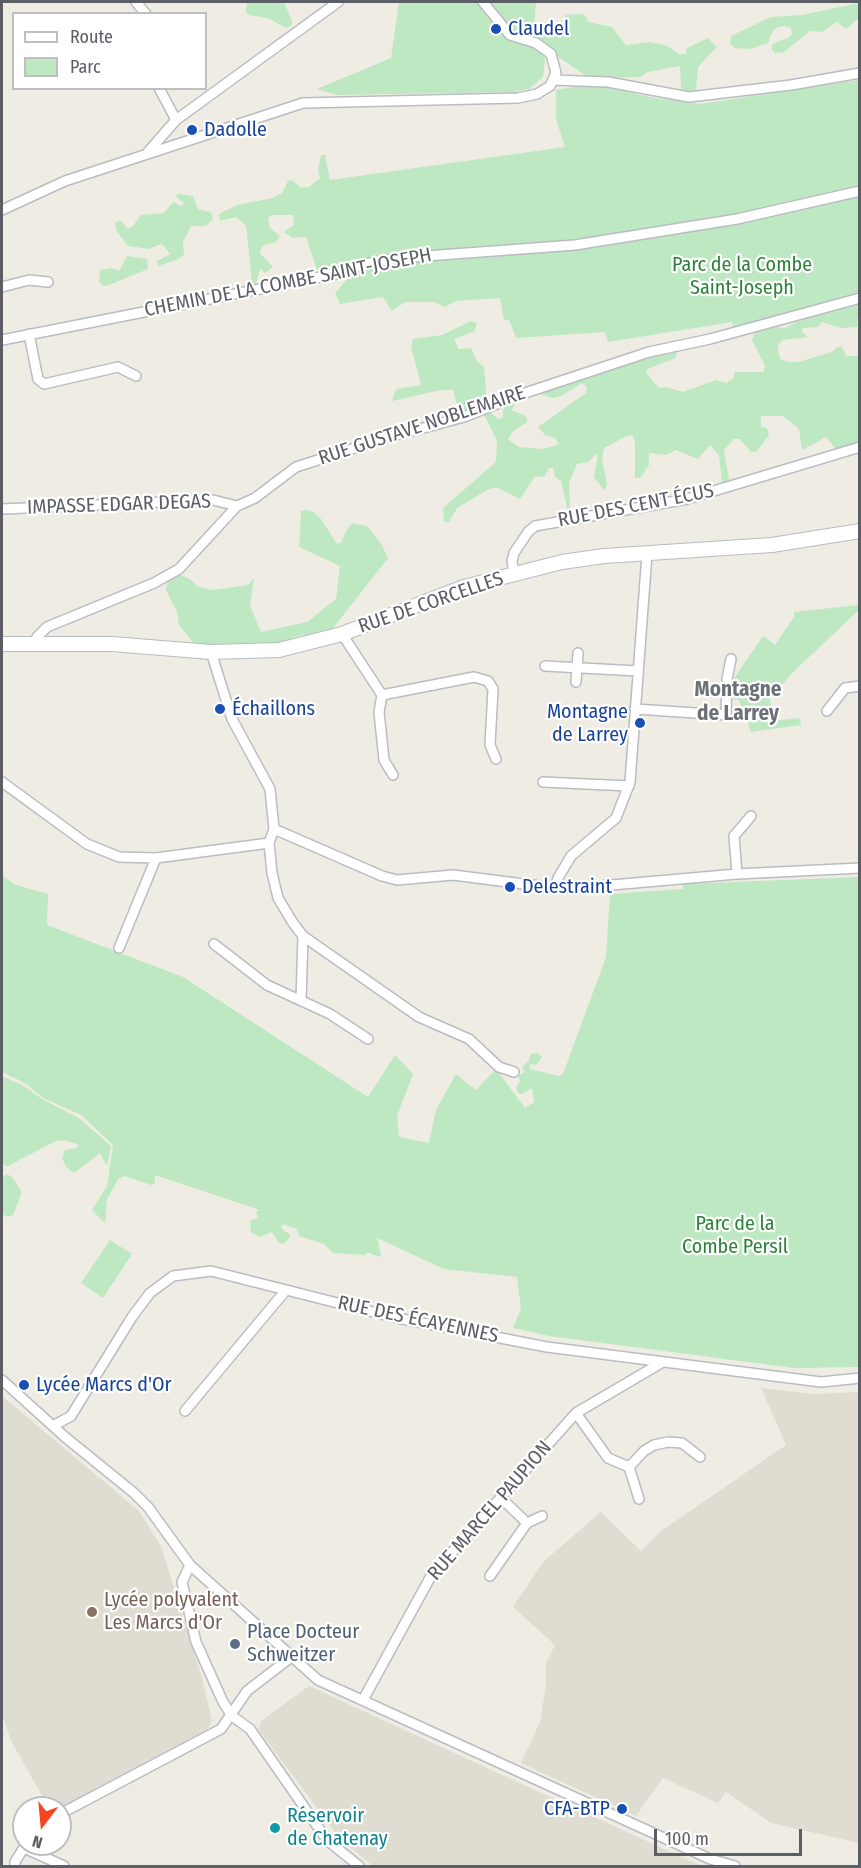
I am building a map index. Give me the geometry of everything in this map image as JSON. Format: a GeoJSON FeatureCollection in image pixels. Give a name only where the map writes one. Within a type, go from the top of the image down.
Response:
{"type":"FeatureCollection","features":[{"type":"Feature","properties":{"kind":"main road","name":"RUE DE CORCELLES"},"geometry":{"type":"LineString","coordinates":[[2,644],[112,644],[211,652],[279,650],[342,634],[464,587],[562,562],[772,545],[860,531]]}},
{"type":"Feature","properties":{"kind":"street"},"geometry":{"type":"LineString","coordinates":[[148,152],[176,120],[338,2]]}},
{"type":"Feature","properties":{"kind":"street"},"geometry":{"type":"LineString","coordinates":[[483,2],[510,35],[536,43],[548,50],[554,61],[554,80]]}},
{"type":"Feature","properties":{"kind":"street"},"geometry":{"type":"LineString","coordinates":[[2,210],[65,181],[303,103],[518,98],[537,94],[554,80],[608,82],[689,97],[790,85],[860,73]]}},
{"type":"Feature","properties":{"kind":"street"},"geometry":{"type":"LineString","coordinates":[[160,90],[176,120]]}},
{"type":"Feature","properties":{"kind":"street","name":"CHEMIN DE LA COMBE SAINT-JOSEPH"},"geometry":{"type":"LineString","coordinates":[[2,340],[336,274],[379,262],[452,252],[575,244],[737,219],[860,191]]}},
{"type":"Feature","properties":{"kind":"street"},"geometry":{"type":"LineString","coordinates":[[2,287],[29,280],[48,282]]}},
{"type":"Feature","properties":{"kind":"street","name":"RUE GUSTAVE NOBLEMAIRE"},"geometry":{"type":"LineString","coordinates":[[35,645],[37,637],[48,627],[154,584],[179,569],[237,506],[255,498],[296,468],[464,417],[519,394],[630,357],[860,298]]}},
{"type":"Feature","properties":{"kind":"street"},"geometry":{"type":"LineString","coordinates":[[29,334],[38,379],[44,384],[118,367],[136,376]]}},
{"type":"Feature","properties":{"kind":"street","name":"RUE DES CENT ÉCUS"},"geometry":{"type":"LineString","coordinates":[[514,574],[512,561],[514,553],[528,532],[536,526],[687,499],[860,447]]}},
{"type":"Feature","properties":{"kind":"street","name":"IMPASSE EDGAR DEGAS"},"geometry":{"type":"LineString","coordinates":[[2,509],[213,500],[237,506]]}},
{"type":"Feature","properties":{"kind":"street"},"geometry":{"type":"LineString","coordinates":[[555,888],[571,856],[616,818],[629,786],[647,554]]}},
{"type":"Feature","properties":{"kind":"street"},"geometry":{"type":"LineString","coordinates":[[342,634],[382,695],[379,712],[384,760],[393,775]]}},
{"type":"Feature","properties":{"kind":"street"},"geometry":{"type":"LineString","coordinates":[[211,652],[232,719],[270,789],[274,829],[269,843],[278,898],[303,936],[419,1017],[469,1039],[499,1067],[514,1072]]}},
{"type":"Feature","properties":{"kind":"street"},"geometry":{"type":"LineString","coordinates":[[576,682],[578,653]]}},
{"type":"Feature","properties":{"kind":"street"},"geometry":{"type":"LineString","coordinates":[[635,709],[726,715],[727,679],[731,659]]}},
{"type":"Feature","properties":{"kind":"street"},"geometry":{"type":"LineString","coordinates":[[545,666],[638,671]]}},
{"type":"Feature","properties":{"kind":"street"},"geometry":{"type":"LineString","coordinates":[[382,695],[474,677],[488,681],[494,689],[490,745],[496,759]]}},
{"type":"Feature","properties":{"kind":"street"},"geometry":{"type":"LineString","coordinates":[[827,711],[844,688],[860,686]]}},
{"type":"Feature","properties":{"kind":"street"},"geometry":{"type":"LineString","coordinates":[[2,782],[97,850],[124,858],[156,858],[269,843]]}},
{"type":"Feature","properties":{"kind":"street"},"geometry":{"type":"LineString","coordinates":[[543,782],[629,786]]}},
{"type":"Feature","properties":{"kind":"street"},"geometry":{"type":"LineString","coordinates":[[737,874],[734,836],[751,816]]}},
{"type":"Feature","properties":{"kind":"street"},"geometry":{"type":"LineString","coordinates":[[274,829],[391,879],[453,875],[555,888],[737,874],[860,868]]}},
{"type":"Feature","properties":{"kind":"street"},"geometry":{"type":"LineString","coordinates":[[119,948],[156,858]]}},
{"type":"Feature","properties":{"kind":"street"},"geometry":{"type":"LineString","coordinates":[[301,1000],[303,936]]}},
{"type":"Feature","properties":{"kind":"street"},"geometry":{"type":"LineString","coordinates":[[214,944],[267,984],[330,1014],[368,1039]]}},
{"type":"Feature","properties":{"kind":"street","name":"RUE DES ÉCAYENNES"},"geometry":{"type":"LineString","coordinates":[[53,1426],[71,1416],[132,1317],[150,1293],[173,1276],[211,1271],[397,1317],[494,1337],[661,1363],[821,1382],[860,1378]]}},
{"type":"Feature","properties":{"kind":"street"},"geometry":{"type":"LineString","coordinates":[[185,1411],[286,1290]]}},
{"type":"Feature","properties":{"kind":"street","name":"RUE MARCEL PAUPION"},"geometry":{"type":"LineString","coordinates":[[363,1700],[431,1576],[576,1413],[661,1363]]}},
{"type":"Feature","properties":{"kind":"street"},"geometry":{"type":"LineString","coordinates":[[2,1380],[134,1493],[148,1507],[190,1565],[290,1658],[318,1680],[710,1859],[735,1866]]}},
{"type":"Feature","properties":{"kind":"street"},"geometry":{"type":"LineString","coordinates":[[576,1413],[608,1458],[629,1467]]}},
{"type":"Feature","properties":{"kind":"street"},"geometry":{"type":"LineString","coordinates":[[629,1467],[644,1450],[654,1444],[668,1442],[682,1443],[700,1457]]}},
{"type":"Feature","properties":{"kind":"street"},"geometry":{"type":"LineString","coordinates":[[629,1467],[639,1499]]}},
{"type":"Feature","properties":{"kind":"street"},"geometry":{"type":"LineString","coordinates":[[501,1498],[527,1523]]}},
{"type":"Feature","properties":{"kind":"street"},"geometry":{"type":"LineString","coordinates":[[490,1576],[527,1523],[542,1516]]}},
{"type":"Feature","properties":{"kind":"street"},"geometry":{"type":"LineString","coordinates":[[190,1565],[182,1582],[196,1642],[223,1702],[232,1716],[250,1729],[327,1840],[359,1866]]}},
{"type":"Feature","properties":{"kind":"street"},"geometry":{"type":"LineString","coordinates":[[72,1808],[221,1729],[247,1691],[290,1658]]}},
{"type":"Feature","properties":{"kind":"street"},"geometry":{"type":"LineString","coordinates":[[44,1856],[64,1866]]}},
{"type":"Feature","properties":{"kind":"shaded area"},"geometry":{"type":"Polygon","coordinates":[[[761,1388],[813,1394],[859,1392],[859,1843],[771,1823],[726,1792],[718,1803],[663,1778],[636,1816],[521,1763],[540,1722],[546,1685],[546,1663],[555,1645],[513,1607],[543,1562],[601,1512],[641,1551],[661,1531],[786,1445],[761,1388]]]}},
{"type":"Feature","properties":{"kind":"shaded area","name":"Lycée polyvalent Les Marcs d'Or"},"geometry":{"type":"Polygon","coordinates":[[[2,1396],[139,1511],[161,1546],[202,1678],[212,1721],[208,1729],[72,1801],[72,1796],[42,1796],[11,1741],[2,1714],[2,1396]]]}},
{"type":"Feature","properties":{"kind":"shaded area"},"geometry":{"type":"Polygon","coordinates":[[[309,1686],[702,1866],[373,1866],[340,1839],[259,1730],[261,1721],[309,1686]]]}},
{"type":"Feature","properties":{"kind":"green space"},"geometry":{"type":"Polygon","coordinates":[[[247,2],[284,2],[292,21],[291,26],[286,28],[268,18],[249,15],[246,12],[247,2]]]}},
{"type":"Feature","properties":{"kind":"green space"},"geometry":{"type":"Polygon","coordinates":[[[399,2],[536,2],[534,32],[545,59],[543,77],[529,89],[512,92],[337,95],[317,89],[391,58],[399,2]]]}},
{"type":"Feature","properties":{"kind":"green space"},"geometry":{"type":"Polygon","coordinates":[[[859,3],[859,18],[846,29],[837,22],[822,32],[810,31],[784,52],[775,53],[772,50],[772,44],[792,34],[791,28],[784,26],[776,28],[768,43],[751,49],[735,48],[730,44],[731,36],[771,17],[802,15],[859,3]]]}},
{"type":"Feature","properties":{"kind":"green space"},"geometry":{"type":"Polygon","coordinates":[[[566,15],[585,15],[588,22],[612,27],[626,45],[651,42],[667,46],[679,54],[685,54],[687,48],[708,38],[717,47],[698,67],[696,91],[687,94],[681,87],[680,66],[648,72],[640,77],[601,78],[585,75],[554,54],[538,37],[540,31],[561,38],[561,23],[566,15]]]}},
{"type":"Feature","properties":{"kind":"green space","name":"Parc de la Combe Saint-Joseph"},"geometry":{"type":"Polygon","coordinates":[[[859,80],[859,294],[734,328],[732,322],[608,342],[605,332],[516,338],[509,320],[504,320],[500,298],[456,301],[445,307],[434,302],[405,302],[392,311],[383,297],[340,304],[335,293],[351,274],[359,273],[353,261],[334,271],[317,270],[306,237],[293,238],[284,232],[294,225],[293,215],[272,215],[268,218],[270,228],[280,236],[276,242],[266,244],[261,248],[260,253],[273,267],[265,273],[260,269],[256,284],[252,282],[246,226],[236,217],[220,221],[219,214],[237,205],[273,198],[282,193],[288,181],[292,180],[301,188],[309,187],[320,178],[318,171],[321,155],[325,155],[330,180],[565,147],[556,119],[556,90],[590,84],[655,98],[700,104],[859,80]]]}},
{"type":"Feature","properties":{"kind":"green space"},"geometry":{"type":"Polygon","coordinates":[[[178,194],[193,196],[198,209],[211,212],[213,219],[206,226],[191,226],[183,242],[184,255],[158,266],[157,261],[170,254],[165,247],[161,244],[149,249],[128,246],[116,230],[115,223],[120,220],[128,229],[141,215],[164,213],[173,202],[181,206],[184,203],[176,197],[178,194]]]}},
{"type":"Feature","properties":{"kind":"green space"},"geometry":{"type":"Polygon","coordinates":[[[127,256],[147,259],[148,269],[109,285],[104,286],[99,282],[100,270],[112,268],[119,271],[127,256]]]}},
{"type":"Feature","properties":{"kind":"green space"},"geometry":{"type":"Polygon","coordinates":[[[859,302],[857,327],[841,328],[822,322],[818,327],[803,328],[802,332],[808,337],[783,340],[778,345],[778,352],[781,360],[788,362],[798,362],[832,352],[837,347],[842,347],[846,356],[859,356],[859,442],[836,449],[826,437],[802,450],[799,429],[792,423],[783,416],[761,416],[761,427],[767,428],[769,435],[756,452],[751,452],[740,439],[734,439],[724,450],[729,480],[722,483],[719,455],[710,445],[698,459],[676,450],[666,455],[649,453],[649,465],[640,478],[635,478],[635,444],[633,436],[627,436],[604,448],[602,459],[607,485],[604,490],[594,477],[598,453],[588,462],[577,464],[569,483],[570,509],[568,512],[561,481],[555,477],[553,468],[549,468],[544,477],[535,476],[520,499],[496,487],[457,508],[449,522],[444,522],[443,508],[496,462],[497,440],[483,413],[488,410],[498,419],[503,418],[503,410],[508,403],[515,403],[512,410],[527,417],[527,422],[513,431],[508,439],[519,447],[542,449],[554,446],[559,444],[555,438],[546,436],[538,427],[586,393],[587,387],[582,383],[561,396],[553,398],[540,394],[552,385],[672,350],[677,353],[676,358],[648,369],[646,373],[659,388],[667,387],[683,392],[716,380],[726,383],[734,378],[734,372],[763,372],[765,366],[752,340],[754,334],[764,326],[785,328],[815,312],[859,302]]]}},
{"type":"Feature","properties":{"kind":"green space"},"geometry":{"type":"Polygon","coordinates":[[[471,321],[477,323],[475,331],[454,339],[459,349],[471,348],[477,361],[484,367],[487,402],[466,413],[459,411],[453,390],[441,390],[392,401],[396,389],[421,385],[411,347],[413,339],[442,335],[471,321]]]}},
{"type":"Feature","properties":{"kind":"green space"},"geometry":{"type":"Polygon","coordinates":[[[301,511],[314,512],[321,519],[337,544],[341,543],[352,523],[367,526],[382,545],[388,558],[330,632],[325,635],[301,635],[277,643],[221,647],[195,645],[179,625],[177,612],[166,590],[169,576],[173,572],[190,579],[198,587],[213,590],[248,585],[254,578],[250,606],[261,632],[307,622],[336,599],[340,566],[299,547],[301,511]]]}},
{"type":"Feature","properties":{"kind":"green space"},"geometry":{"type":"Polygon","coordinates":[[[858,605],[859,610],[792,673],[770,699],[773,721],[800,718],[801,725],[751,732],[739,700],[734,699],[731,692],[732,681],[763,636],[775,645],[794,617],[794,612],[858,605]]]}},
{"type":"Feature","properties":{"kind":"green space","name":"Parc de la Combe Persil"},"geometry":{"type":"Polygon","coordinates":[[[2,876],[16,885],[48,894],[47,925],[183,977],[368,1097],[395,1055],[413,1074],[397,1116],[399,1137],[429,1143],[436,1110],[456,1074],[476,1090],[496,1069],[525,1108],[534,1102],[532,1088],[522,1094],[518,1093],[516,1088],[520,1081],[518,1076],[524,1072],[522,1067],[529,1061],[530,1054],[537,1053],[542,1057],[536,1065],[530,1064],[530,1069],[559,1076],[563,1074],[606,957],[610,894],[683,889],[683,884],[859,877],[859,1367],[794,1368],[549,1336],[513,1328],[521,1309],[517,1277],[444,1269],[377,1238],[381,1255],[379,1257],[367,1252],[365,1255],[333,1253],[324,1244],[299,1236],[297,1229],[283,1224],[281,1228],[291,1236],[285,1243],[280,1244],[272,1232],[260,1237],[251,1232],[250,1220],[258,1218],[256,1212],[260,1210],[155,1175],[155,1183],[151,1185],[125,1176],[119,1178],[107,1199],[105,1223],[92,1210],[107,1186],[113,1145],[81,1115],[43,1098],[25,1083],[2,1072],[2,876]]]}},
{"type":"Feature","properties":{"kind":"green space"},"geometry":{"type":"Polygon","coordinates":[[[2,1076],[79,1118],[111,1146],[107,1166],[100,1153],[74,1173],[66,1167],[62,1158],[65,1150],[77,1148],[79,1145],[65,1140],[56,1141],[6,1167],[2,1162],[2,1076]]]}},
{"type":"Feature","properties":{"kind":"green space"},"geometry":{"type":"Polygon","coordinates":[[[7,1174],[12,1177],[22,1192],[13,1215],[8,1217],[2,1214],[2,1178],[7,1174]]]}},
{"type":"Feature","properties":{"kind":"green space"},"geometry":{"type":"Polygon","coordinates":[[[110,1240],[132,1254],[103,1298],[81,1283],[110,1240]]]}},
{"type":"Feature","properties":{"kind":"place","name":"Claudel"},"geometry":{"type":"Point","coordinates":[496,29]}},
{"type":"Feature","properties":{"kind":"place","name":"Dadolle"},"geometry":{"type":"Point","coordinates":[192,130]}},
{"type":"Feature","properties":{"kind":"place","name":"Échaillons"},"geometry":{"type":"Point","coordinates":[220,709]}},
{"type":"Feature","properties":{"kind":"place","name":"Montagne de Larrey"},"geometry":{"type":"Point","coordinates":[640,723]}},
{"type":"Feature","properties":{"kind":"place","name":"Delestraint"},"geometry":{"type":"Point","coordinates":[510,887]}},
{"type":"Feature","properties":{"kind":"place","name":"Lycée Marcs d'Or"},"geometry":{"type":"Point","coordinates":[24,1385]}},
{"type":"Feature","properties":{"kind":"place","name":"Lycée polyvalent Les Marcs d'Or"},"geometry":{"type":"Point","coordinates":[92,1612]}},
{"type":"Feature","properties":{"kind":"place","name":"Place Docteur Schweitzer"},"geometry":{"type":"Point","coordinates":[235,1644]}},
{"type":"Feature","properties":{"kind":"place","name":"CFA-BTP"},"geometry":{"type":"Point","coordinates":[622,1809]}},
{"type":"Feature","properties":{"kind":"place","name":"Réservoir de Chatenay"},"geometry":{"type":"Point","coordinates":[275,1828]}},
{"type":"Feature","properties":{"kind":"district","name":"Montagne de Larrey"},"geometry":{"type":"Point","coordinates":[738,702]}}]}
